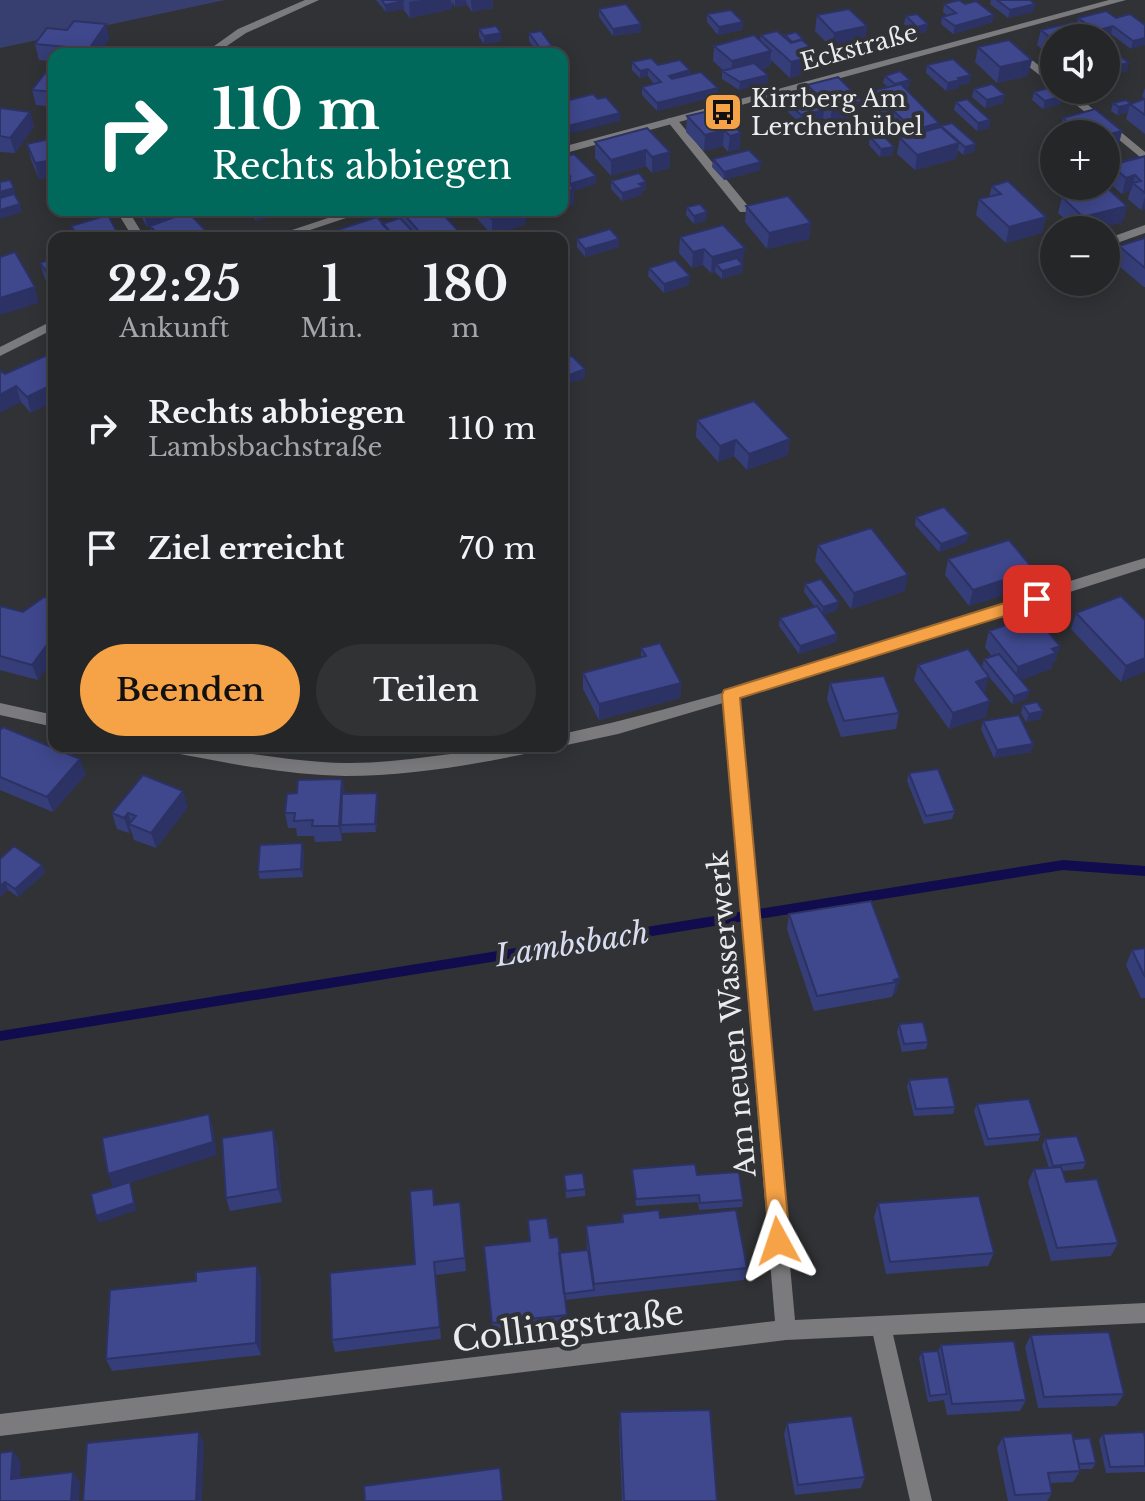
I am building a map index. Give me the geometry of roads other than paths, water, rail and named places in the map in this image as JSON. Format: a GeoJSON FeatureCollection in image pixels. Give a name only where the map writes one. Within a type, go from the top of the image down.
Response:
{"type":"FeatureCollection","features":[{"type":"Feature","properties":{"kind":"street"},"geometry":{"type":"LineString","coordinates":[[217,48],[242,31],[314,0]]}},
{"type":"Feature","properties":{"kind":"street","name":"Eckstraße"},"geometry":{"type":"LineString","coordinates":[[568,149],[1121,0]]}},
{"type":"Feature","properties":{"kind":"street"},"geometry":{"type":"LineString","coordinates":[[996,35],[1040,71]]}},
{"type":"Feature","properties":{"kind":"street"},"geometry":{"type":"LineString","coordinates":[[1080,104],[1145,158]]}},
{"type":"Feature","properties":{"kind":"street"},"geometry":{"type":"LineString","coordinates":[[672,120],[744,209]]}},
{"type":"Feature","properties":{"kind":"street"},"geometry":{"type":"LineString","coordinates":[[293,232],[345,216]]}},
{"type":"Feature","properties":{"kind":"street"},"geometry":{"type":"LineString","coordinates":[[1120,238],[1145,229]]}},
{"type":"Feature","properties":{"kind":"street"},"geometry":{"type":"LineString","coordinates":[[0,352],[48,327]]}},
{"type":"Feature","properties":{"kind":"street"},"geometry":{"type":"LineString","coordinates":[[568,739],[618,728],[730,695],[1145,563]]}},
{"type":"Feature","properties":{"kind":"street","name":"Am neuen Wasserwerk"},"geometry":{"type":"LineString","coordinates":[[730,695],[750,885],[786,1330]]}},
{"type":"Feature","properties":{"kind":"street"},"geometry":{"type":"LineString","coordinates":[[0,709],[48,720]]}},
{"type":"Feature","properties":{"kind":"street"},"geometry":{"type":"LineString","coordinates":[[204,752],[262,762],[368,769],[507,752]]}},
{"type":"Feature","properties":{"kind":"street","name":"Collingstraße"},"geometry":{"type":"LineString","coordinates":[[0,1425],[786,1330],[1145,1313]]}},
{"type":"Feature","properties":{"kind":"street"},"geometry":{"type":"LineString","coordinates":[[881,1326],[921,1501]]}},
{"type":"Feature","properties":{"kind":"waterway","name":"Lambsbach"},"geometry":{"type":"LineString","coordinates":[[0,1036],[1063,865],[1145,871]]}},
{"type":"Feature","properties":{"kind":"place","name":"Kirrberg Am Lerchenhübel"},"geometry":{"type":"Point","coordinates":[723,112]}}]}
